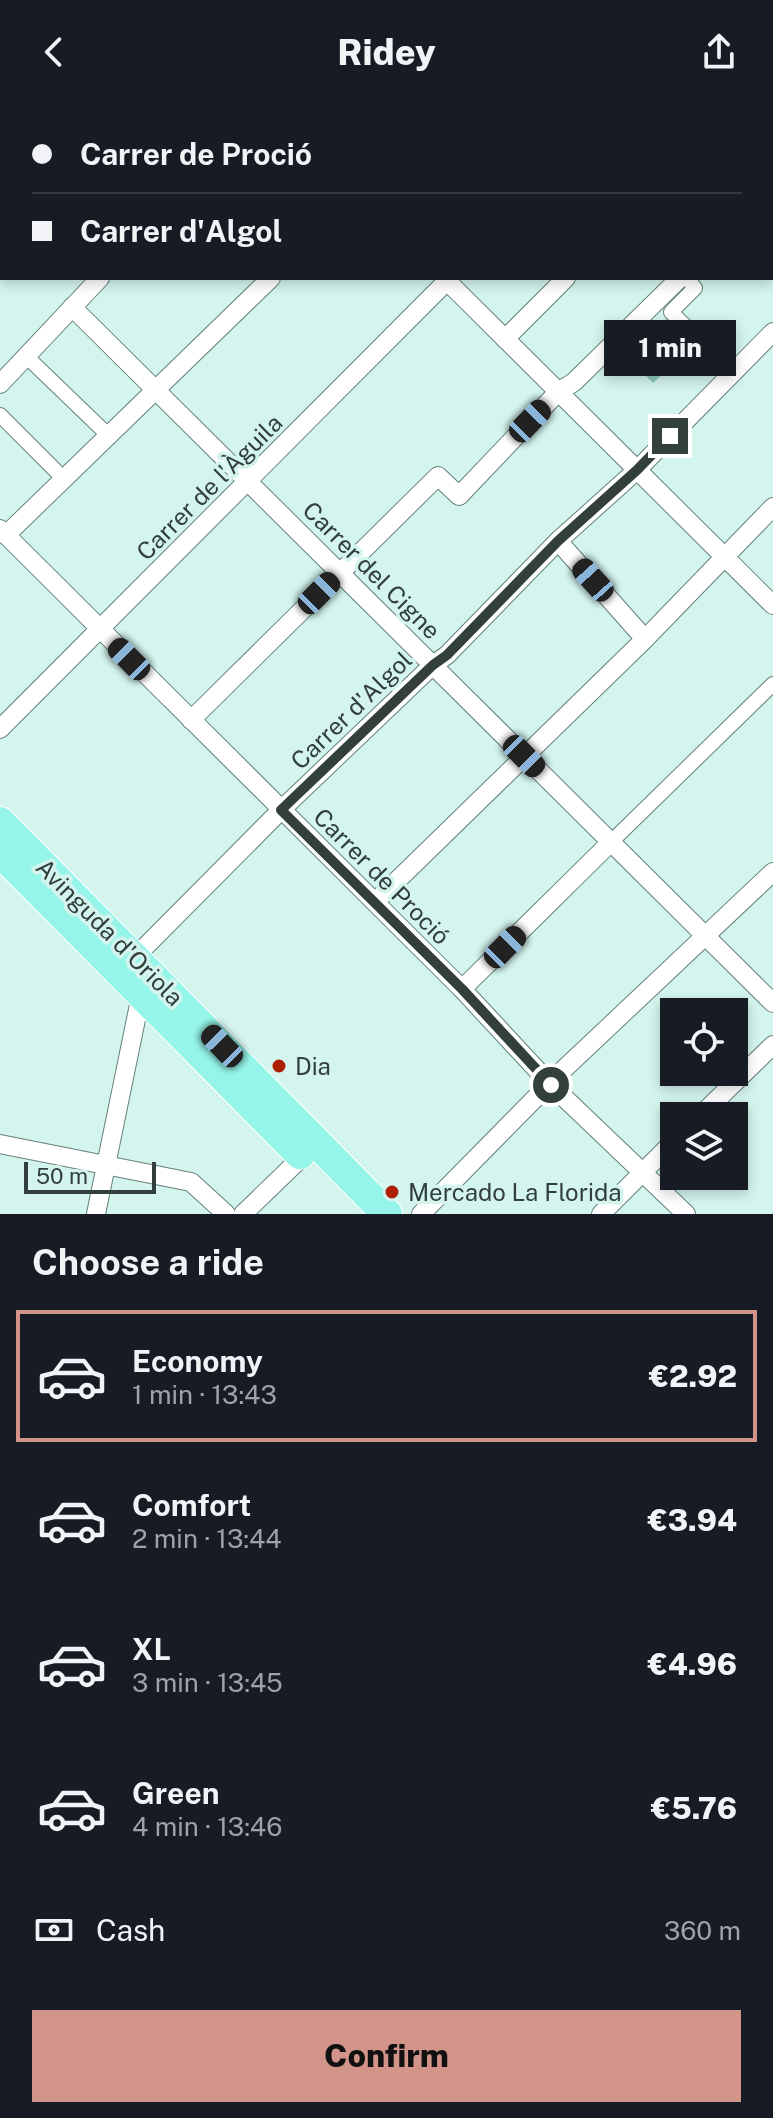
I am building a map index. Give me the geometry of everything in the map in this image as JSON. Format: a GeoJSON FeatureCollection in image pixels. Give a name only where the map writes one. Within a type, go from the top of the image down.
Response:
{"type":"FeatureCollection","features":[{"type":"Feature","properties":{"kind":"main road","name":"Avinguda d'Oriola"},"geometry":{"type":"LineString","coordinates":[[0,822],[387,1214]]}},
{"type":"Feature","properties":{"kind":"main road","name":"Avinguda d'Oriola"},"geometry":{"type":"LineString","coordinates":[[0,852],[359,1214]]}},
{"type":"Feature","properties":{"kind":"street"},"geometry":{"type":"LineString","coordinates":[[0,384],[98,280]]}},
{"type":"Feature","properties":{"kind":"street"},"geometry":{"type":"LineString","coordinates":[[3,532],[109,436],[265,280]]}},
{"type":"Feature","properties":{"kind":"street","name":"Carrer de l'Àguila"},"geometry":{"type":"LineString","coordinates":[[0,729],[249,482],[446,280]]}},
{"type":"Feature","properties":{"kind":"street"},"geometry":{"type":"LineString","coordinates":[[448,280],[773,605]]}},
{"type":"Feature","properties":{"kind":"street"},"geometry":{"type":"LineString","coordinates":[[505,339],[564,280]]}},
{"type":"Feature","properties":{"kind":"street"},"geometry":{"type":"LineString","coordinates":[[191,720],[438,476],[459,496],[558,392],[574,382],[678,280]]}},
{"type":"Feature","properties":{"kind":"street"},"geometry":{"type":"LineString","coordinates":[[689,280],[695,288],[671,312],[734,373]]}},
{"type":"Feature","properties":{"kind":"street","name":"Carrer del Cigne"},"geometry":{"type":"LineString","coordinates":[[72,307],[773,1003]]}},
{"type":"Feature","properties":{"kind":"street","name":"Carrer d'Algol"},"geometry":{"type":"LineString","coordinates":[[135,957],[281,810],[447,655],[558,541],[637,470],[773,332]]}},
{"type":"Feature","properties":{"kind":"street"},"geometry":{"type":"LineString","coordinates":[[26,356],[109,436]]}},
{"type":"Feature","properties":{"kind":"street"},"geometry":{"type":"LineString","coordinates":[[0,415],[64,479]]}},
{"type":"Feature","properties":{"kind":"street"},"geometry":{"type":"LineString","coordinates":[[375,902],[645,639],[773,507]]}},
{"type":"Feature","properties":{"kind":"street","name":"Carrer de Proció"},"geometry":{"type":"LineString","coordinates":[[3,532],[462,989],[551,1085],[686,1214]]}},
{"type":"Feature","properties":{"kind":"street"},"geometry":{"type":"LineString","coordinates":[[558,541],[645,639]]}},
{"type":"Feature","properties":{"kind":"street"},"geometry":{"type":"LineString","coordinates":[[462,989],[773,684]]}},
{"type":"Feature","properties":{"kind":"street"},"geometry":{"type":"LineString","coordinates":[[421,1214],[564,1069],[773,872]]}},
{"type":"Feature","properties":{"kind":"street"},"geometry":{"type":"LineString","coordinates":[[96,1214],[141,995]]}},
{"type":"Feature","properties":{"kind":"street"},"geometry":{"type":"LineString","coordinates":[[714,1102],[773,1045]]}},
{"type":"Feature","properties":{"kind":"street"},"geometry":{"type":"LineString","coordinates":[[0,1144],[191,1182],[226,1214]]}},
{"type":"Feature","properties":{"kind":"street"},"geometry":{"type":"LineString","coordinates":[[601,1214],[660,1155]]}},
{"type":"Feature","properties":{"kind":"street"},"geometry":{"type":"LineString","coordinates":[[243,1214],[302,1157]]}},
{"type":"Feature","properties":{"kind":"green space"},"geometry":{"type":"Polygon","coordinates":[[[666,319],[694,346],[653,383],[626,356],[666,319]]]}},
{"type":"Feature","properties":{"kind":"place","name":"Dia"},"geometry":{"type":"Point","coordinates":[279,1066]}},
{"type":"Feature","properties":{"kind":"place","name":"Mercado La Florida"},"geometry":{"type":"Point","coordinates":[392,1192]}},
{"type":"Feature","properties":{"kind":"route"},"geometry":{"type":"LineString","coordinates":[[551,1085],[462,989],[281,810],[447,655],[558,541],[670,436]]}}]}
